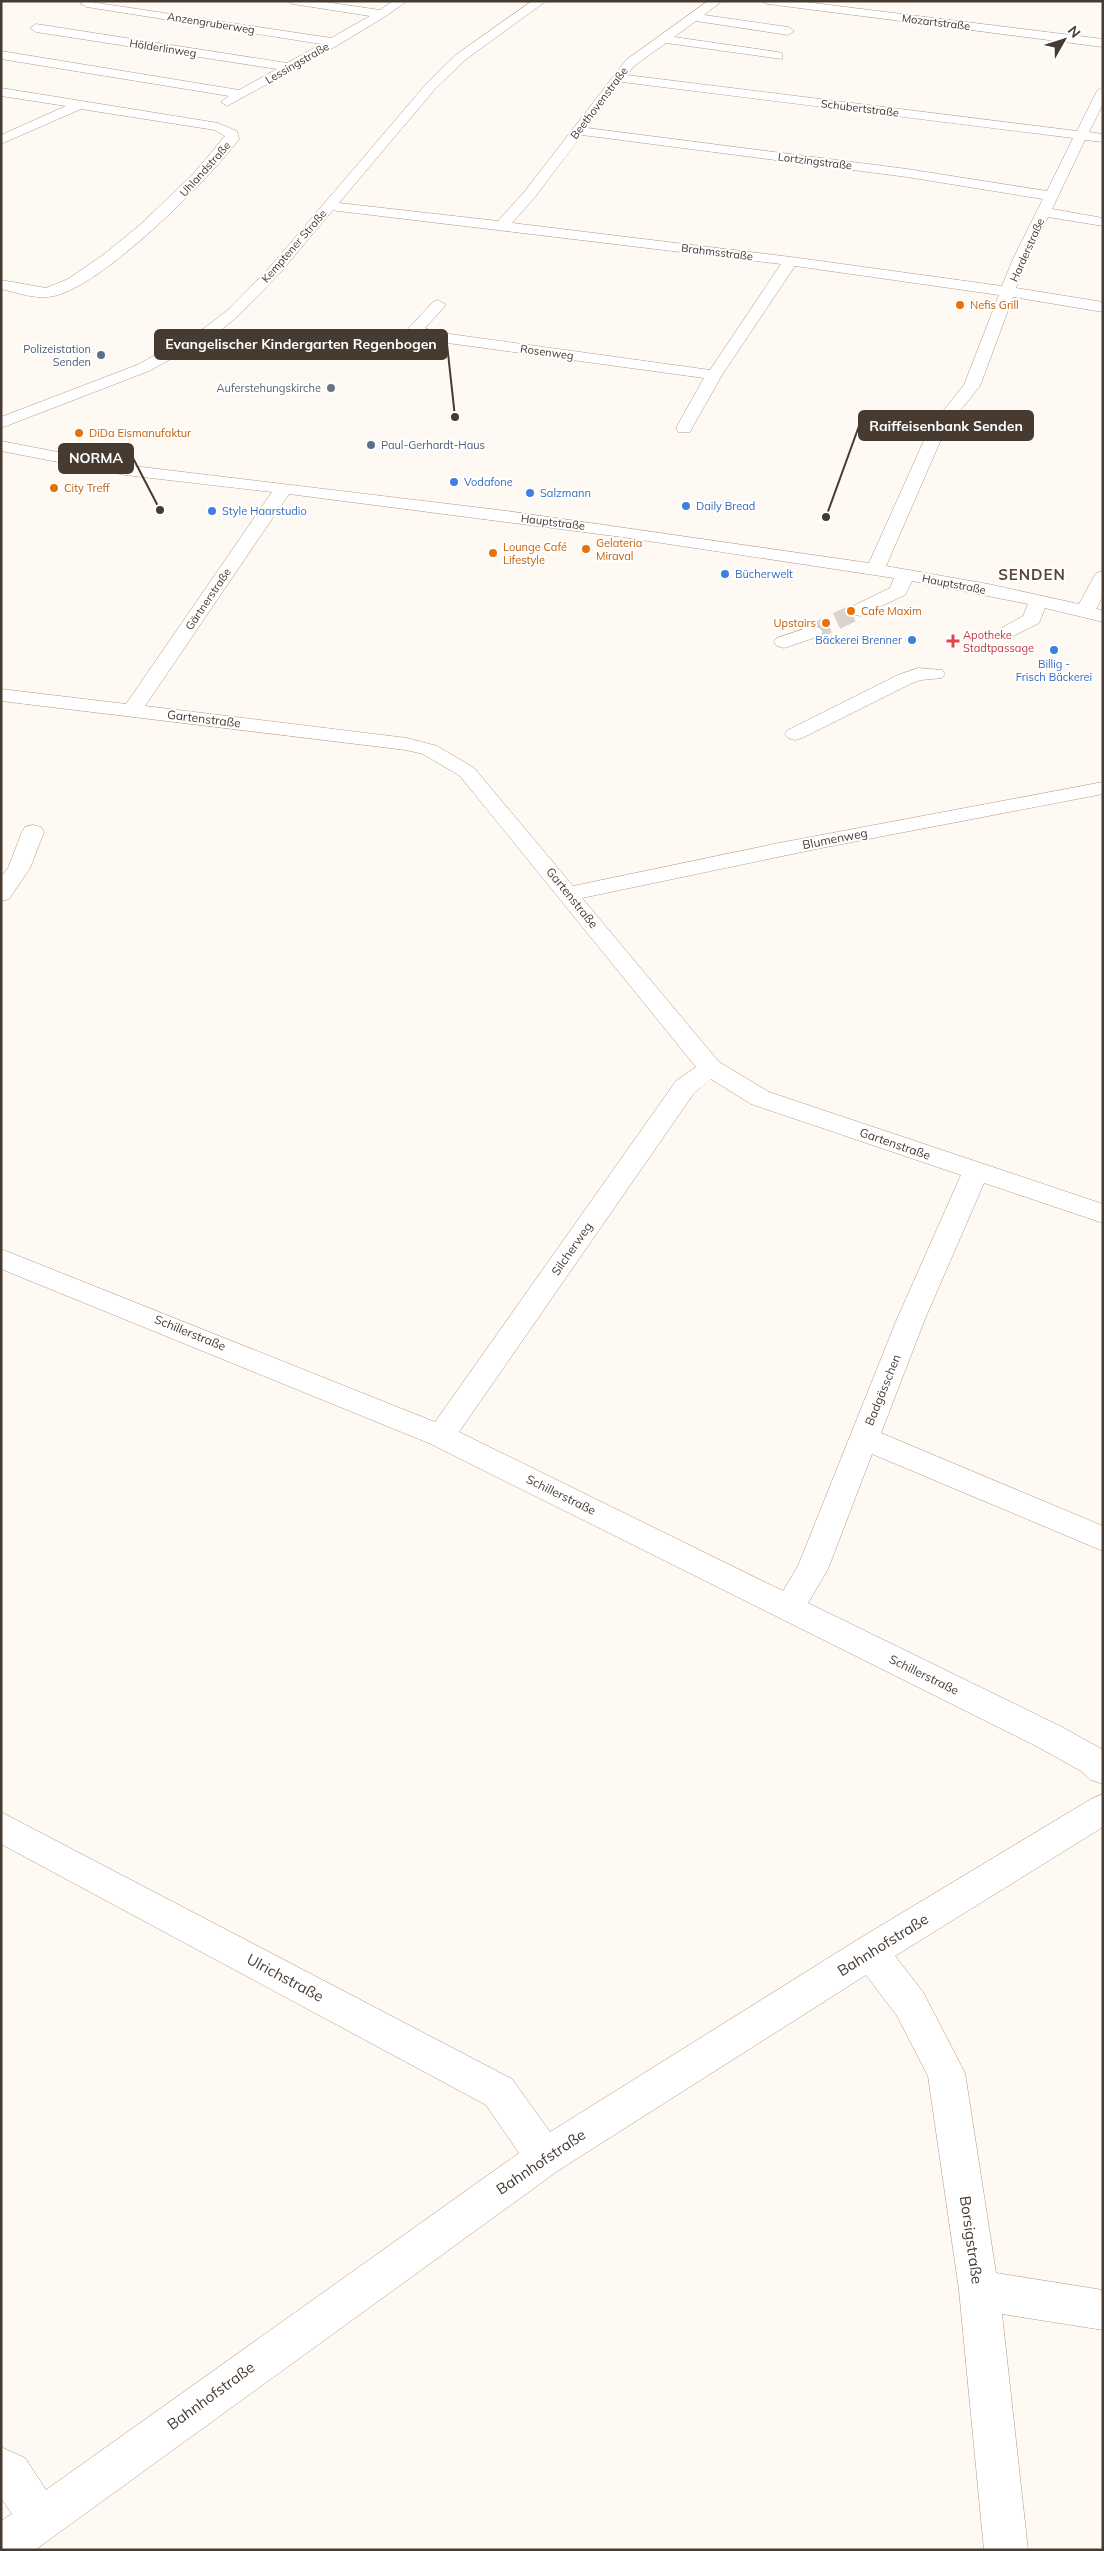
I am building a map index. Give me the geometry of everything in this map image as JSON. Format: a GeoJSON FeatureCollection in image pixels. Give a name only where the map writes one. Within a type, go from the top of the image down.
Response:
{"type":"FeatureCollection","features":[{"type":"Feature","properties":{"kind":"street"},"geometry":{"type":"LineString","coordinates":[[293,1],[382,14]]}},
{"type":"Feature","properties":{"kind":"street","name":"Lessingstraße"},"geometry":{"type":"LineString","coordinates":[[192,123],[382,14],[401,1]]}},
{"type":"Feature","properties":{"kind":"street","name":"Kemptener Straße"},"geometry":{"type":"LineString","coordinates":[[1,424],[143,368],[208,332],[234,312],[274,271],[431,86],[461,57],[540,1]]}},
{"type":"Feature","properties":{"kind":"street","name":"Beethovenstraße"},"geometry":{"type":"LineString","coordinates":[[502,225],[530,194],[630,62],[716,1]]}},
{"type":"Feature","properties":{"kind":"street","name":"Mozartstraße"},"geometry":{"type":"LineString","coordinates":[[768,1],[1103,43]]}},
{"type":"Feature","properties":{"kind":"street","name":"Anzengruberweg"},"geometry":{"type":"LineString","coordinates":[[86,5],[334,42]]}},
{"type":"Feature","properties":{"kind":"street"},"geometry":{"type":"LineString","coordinates":[[694,17],[788,31]]}},
{"type":"Feature","properties":{"kind":"street","name":"Hölderlinweg"},"geometry":{"type":"LineString","coordinates":[[53,20],[32,30],[290,67]]}},
{"type":"Feature","properties":{"kind":"street"},"geometry":{"type":"LineString","coordinates":[[663,39],[778,56]]}},
{"type":"Feature","properties":{"kind":"street"},"geometry":{"type":"LineString","coordinates":[[1,55],[242,94]]}},
{"type":"Feature","properties":{"kind":"street","name":"Schubertstraße"},"geometry":{"type":"LineString","coordinates":[[618,78],[1103,138]]}},
{"type":"Feature","properties":{"kind":"street","name":"Harderstraße"},"geometry":{"type":"LineString","coordinates":[[875,570],[938,427],[972,386],[1020,259],[1083,136],[1103,91]]}},
{"type":"Feature","properties":{"kind":"street","name":"Uhlandstraße"},"geometry":{"type":"LineString","coordinates":[[1,92],[218,127],[232,134],[232,138],[175,203],[120,251],[65,288],[47,293],[1,284]]}},
{"type":"Feature","properties":{"kind":"street"},"geometry":{"type":"LineString","coordinates":[[1,140],[79,105]]}},
{"type":"Feature","properties":{"kind":"street","name":"Lortzingstraße"},"geometry":{"type":"LineString","coordinates":[[578,131],[907,173],[1052,196]]}},
{"type":"Feature","properties":{"kind":"street","name":"Brahmsstraße"},"geometry":{"type":"LineString","coordinates":[[330,206],[502,225],[791,261],[1009,290],[1103,307]]}},
{"type":"Feature","properties":{"kind":"street"},"geometry":{"type":"LineString","coordinates":[[1043,212],[1103,222]]}},
{"type":"Feature","properties":{"kind":"street"},"geometry":{"type":"LineString","coordinates":[[684,428],[714,375],[791,261]]}},
{"type":"Feature","properties":{"kind":"street","name":"Rosenweg"},"geometry":{"type":"LineString","coordinates":[[438,305],[415,330],[433,336],[714,375]]}},
{"type":"Feature","properties":{"kind":"street","name":"Hauptstraße"},"geometry":{"type":"LineString","coordinates":[[1,446],[51,458],[133,471],[284,488],[635,533],[905,575],[1094,614]]}},
{"type":"Feature","properties":{"kind":"street","name":"Gärtnerstraße"},"geometry":{"type":"LineString","coordinates":[[132,710],[284,488]]}},
{"type":"Feature","properties":{"kind":"street"},"geometry":{"type":"LineString","coordinates":[[860,610],[898,591],[905,575]]}},
{"type":"Feature","properties":{"kind":"street"},"geometry":{"type":"LineString","coordinates":[[1094,614],[1103,576]]}},
{"type":"Feature","properties":{"kind":"street"},"geometry":{"type":"LineString","coordinates":[[1009,632],[1032,619],[1038,601]]}},
{"type":"Feature","properties":{"kind":"street"},"geometry":{"type":"LineString","coordinates":[[784,642],[813,632]]}},
{"type":"Feature","properties":{"kind":"street"},"geometry":{"type":"LineString","coordinates":[[795,734],[905,679],[918,674],[935,674]]}},
{"type":"Feature","properties":{"kind":"street","name":"Gartenstraße"},"geometry":{"type":"LineString","coordinates":[[1,695],[407,744],[430,750],[467,772],[710,1068],[760,1098],[1103,1214]]}},
{"type":"Feature","properties":{"kind":"street","name":"Blumenweg"},"geometry":{"type":"LineString","coordinates":[[569,894],[706,864],[969,813],[1042,802],[1103,788]]}},
{"type":"Feature","properties":{"kind":"street"},"geometry":{"type":"LineString","coordinates":[[1,894],[19,868],[33,832]]}},
{"type":"Feature","properties":{"kind":"street","name":"Silcherweg"},"geometry":{"type":"LineString","coordinates":[[441,1436],[685,1087],[710,1068]]}},
{"type":"Feature","properties":{"kind":"street","name":"Badgässchen"},"geometry":{"type":"LineString","coordinates":[[789,1608],[812,1570],[911,1319],[976,1172]]}},
{"type":"Feature","properties":{"kind":"street","name":"Schillerstraße"},"geometry":{"type":"LineString","coordinates":[[1,1258],[441,1436],[1050,1737],[1092,1761],[1103,1770]]}},
{"type":"Feature","properties":{"kind":"street"},"geometry":{"type":"LineString","coordinates":[[864,1438],[1103,1540]]}},
{"type":"Feature","properties":{"kind":"street","name":"Bahnhofstraße"},"geometry":{"type":"LineString","coordinates":[[1,2548],[545,2157],[870,1952],[1103,1809]]}},
{"type":"Feature","properties":{"kind":"street","name":"Ulrichstraße"},"geometry":{"type":"LineString","coordinates":[[1,1827],[499,2092],[545,2157]]}},
{"type":"Feature","properties":{"kind":"street","name":"Borsigstraße"},"geometry":{"type":"LineString","coordinates":[[870,1952],[910,2004],[946,2073],[979,2290],[1006,2550]]}},
{"type":"Feature","properties":{"kind":"street"},"geometry":{"type":"LineString","coordinates":[[979,2290],[1103,2310]]}},
{"type":"Feature","properties":{"kind":"street"},"geometry":{"type":"LineString","coordinates":[[1,2468],[10,2474],[40,2519]]}},
{"type":"Feature","properties":{"kind":"tunnel"},"geometry":{"type":"LineString","coordinates":[[813,632],[860,610]]}},
{"type":"Feature","properties":{"kind":"place","name":"Nefis Grill"},"geometry":{"type":"Point","coordinates":[960,305]}},
{"type":"Feature","properties":{"kind":"place","name":"Polizeistation Senden"},"geometry":{"type":"Point","coordinates":[101,355]}},
{"type":"Feature","properties":{"kind":"place","name":"Auferstehungskirche"},"geometry":{"type":"Point","coordinates":[331,388]}},
{"type":"Feature","properties":{"kind":"place","name":"Evangelischer Kindergarten Regenbogen"},"geometry":{"type":"Point","coordinates":[455,417]}},
{"type":"Feature","properties":{"kind":"place","name":"DiDa Eismanufaktur"},"geometry":{"type":"Point","coordinates":[79,433]}},
{"type":"Feature","properties":{"kind":"place","name":"Paul-Gerhardt-Haus"},"geometry":{"type":"Point","coordinates":[371,445]}},
{"type":"Feature","properties":{"kind":"place","name":"Vodafone"},"geometry":{"type":"Point","coordinates":[454,482]}},
{"type":"Feature","properties":{"kind":"place","name":"City Treff"},"geometry":{"type":"Point","coordinates":[54,488]}},
{"type":"Feature","properties":{"kind":"place","name":"Salzmann"},"geometry":{"type":"Point","coordinates":[530,493]}},
{"type":"Feature","properties":{"kind":"place","name":"Daily Bread"},"geometry":{"type":"Point","coordinates":[686,506]}},
{"type":"Feature","properties":{"kind":"place","name":"NORMA"},"geometry":{"type":"Point","coordinates":[160,510]}},
{"type":"Feature","properties":{"kind":"place","name":"Style Haarstudio"},"geometry":{"type":"Point","coordinates":[212,511]}},
{"type":"Feature","properties":{"kind":"place","name":"Raiffeisenbank Senden"},"geometry":{"type":"Point","coordinates":[826,517]}},
{"type":"Feature","properties":{"kind":"place","name":"Gelateria Miraval"},"geometry":{"type":"Point","coordinates":[586,549]}},
{"type":"Feature","properties":{"kind":"place","name":"Lounge Café Lifestyle"},"geometry":{"type":"Point","coordinates":[493,553]}},
{"type":"Feature","properties":{"kind":"place","name":"Bücherwelt"},"geometry":{"type":"Point","coordinates":[725,574]}},
{"type":"Feature","properties":{"kind":"place","name":"Cafe Maxim"},"geometry":{"type":"Point","coordinates":[851,611]}},
{"type":"Feature","properties":{"kind":"place","name":"Upstairs"},"geometry":{"type":"Point","coordinates":[826,623]}},
{"type":"Feature","properties":{"kind":"place","name":"Bäckerei Brenner"},"geometry":{"type":"Point","coordinates":[912,640]}},
{"type":"Feature","properties":{"kind":"place","name":"Apotheke Stadtpassage"},"geometry":{"type":"Point","coordinates":[953,641]}},
{"type":"Feature","properties":{"kind":"place","name":"Billig - Frisch Bäckerei"},"geometry":{"type":"Point","coordinates":[1054,650]}},
{"type":"Feature","properties":{"kind":"district","name":"SENDEN"},"geometry":{"type":"Point","coordinates":[1032,575]}}]}
